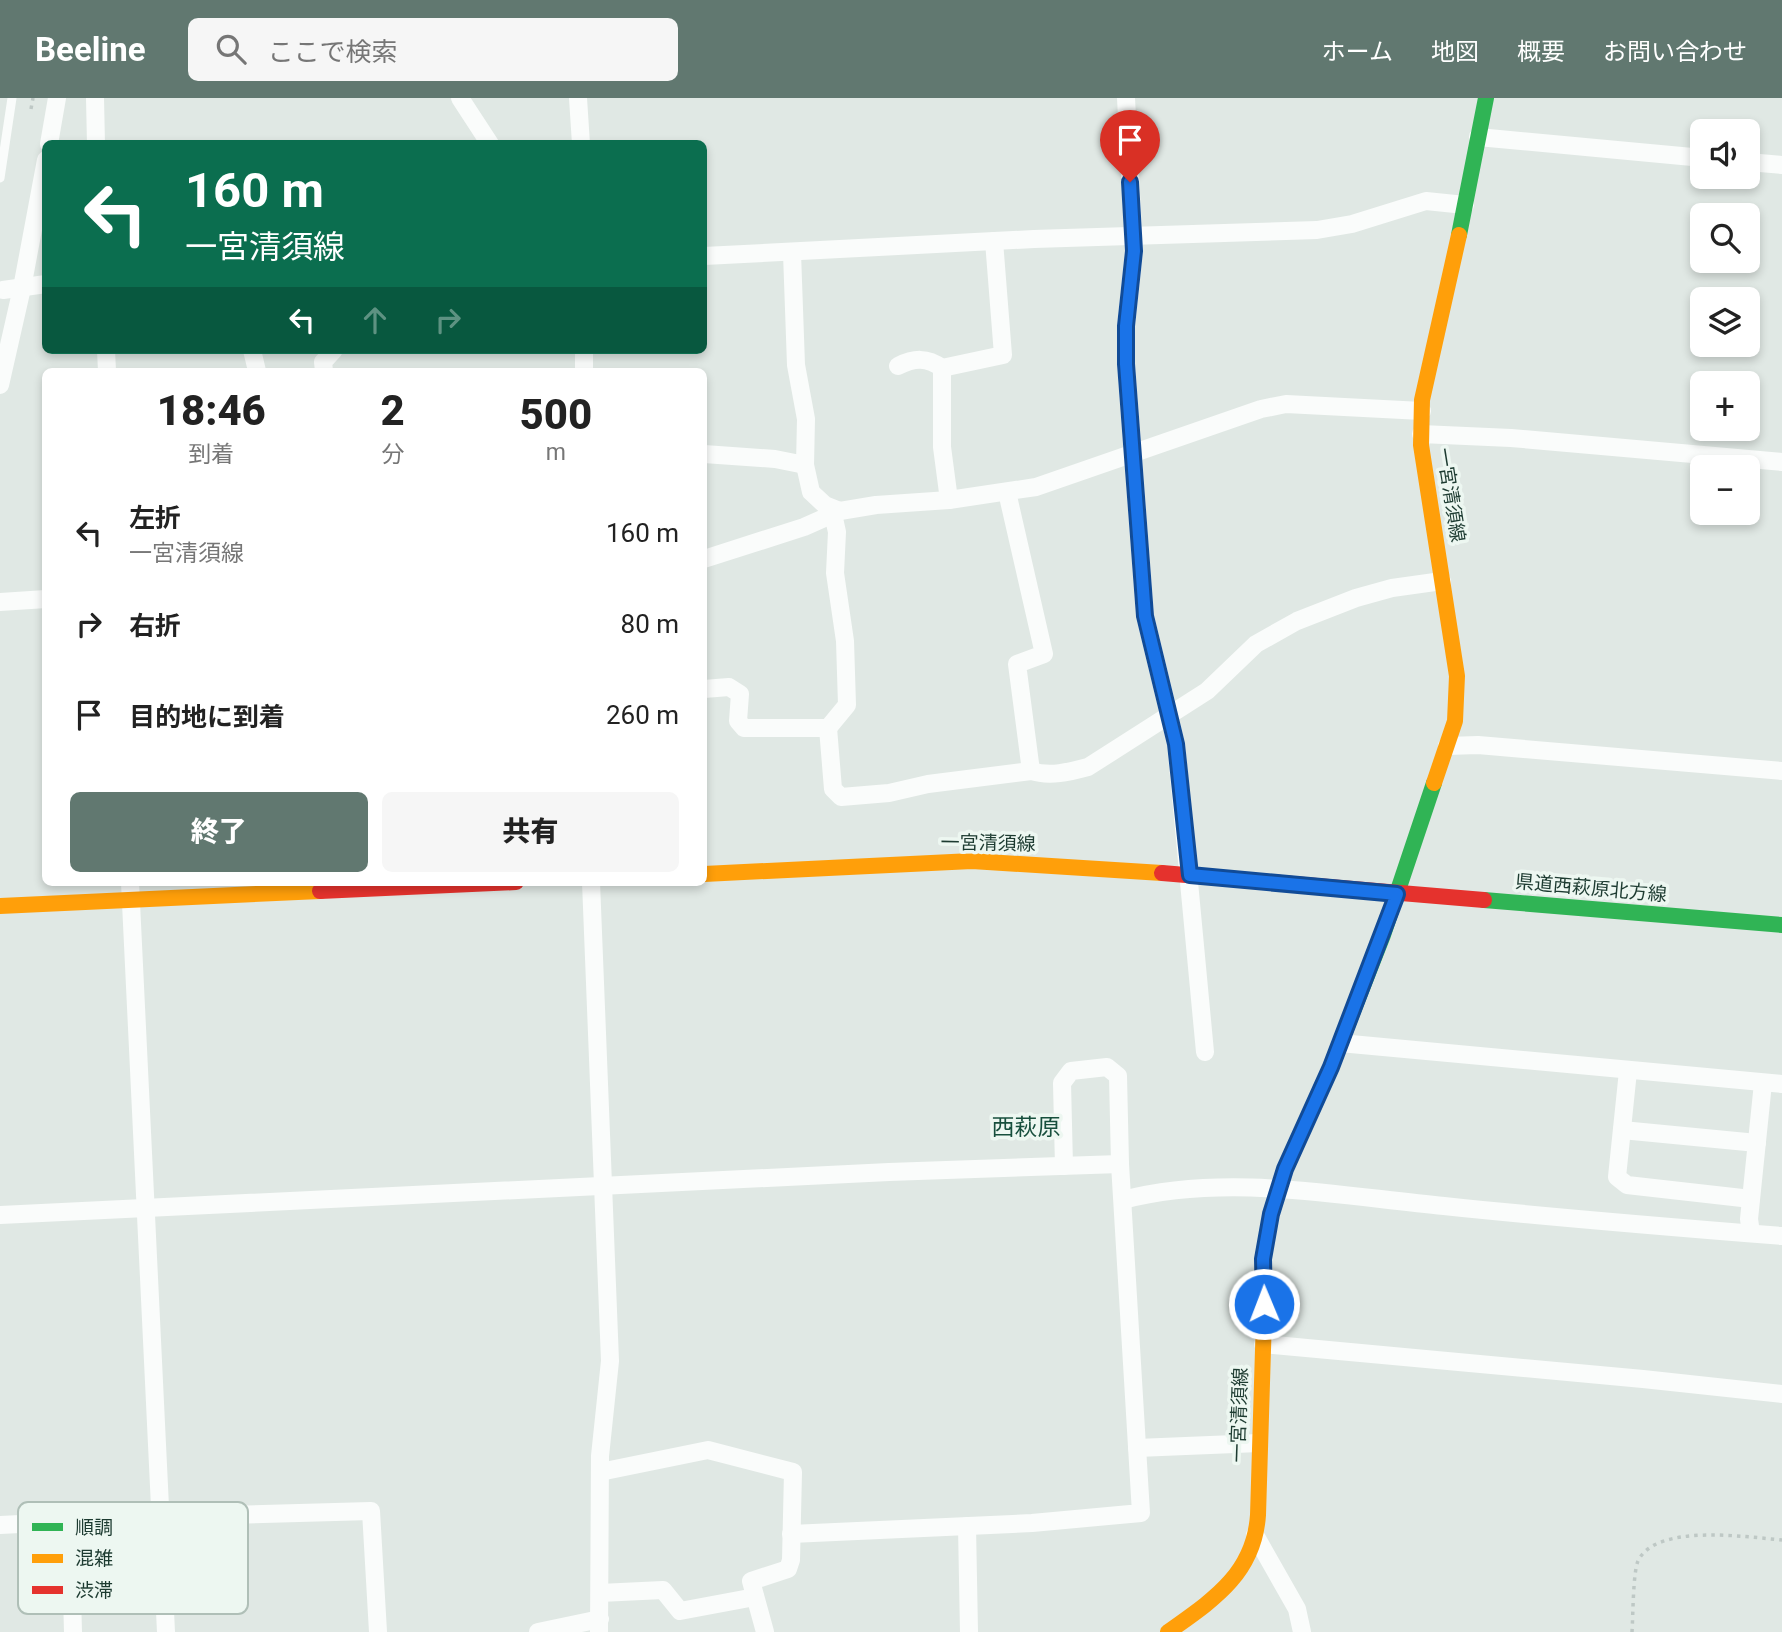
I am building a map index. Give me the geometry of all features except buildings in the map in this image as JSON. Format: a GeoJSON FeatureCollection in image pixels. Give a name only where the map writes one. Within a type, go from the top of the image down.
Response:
{"type":"FeatureCollection","features":[{"type":"Feature","properties":{"kind":"main road","name":"一宮清須線"},"geometry":{"type":"LineString","coordinates":[[1168,1632],[1222,1591],[1236,1576],[1250,1553],[1255,1535],[1265,1284],[1263,1259],[1279,1189],[1285,1169],[1340,1043],[1397,894],[1455,721],[1457,676],[1421,434],[1422,411],[1434,340],[1486,98]]}},
{"type":"Feature","properties":{"kind":"main road","name":"一宮清須線"},"geometry":{"type":"LineString","coordinates":[[707,874],[972,861],[1190,875],[1397,894]]}},
{"type":"Feature","properties":{"kind":"main road"},"geometry":{"type":"LineString","coordinates":[[0,905],[130,890],[323,886]]}},
{"type":"Feature","properties":{"kind":"main road","name":"県道西萩原北方線"},"geometry":{"type":"LineString","coordinates":[[1397,894],[1782,925]]}},
{"type":"Feature","properties":{"kind":"street"},"geometry":{"type":"LineString","coordinates":[[50,140],[57,98]]}},
{"type":"Feature","properties":{"kind":"street"},"geometry":{"type":"LineString","coordinates":[[95,98],[96,140]]}},
{"type":"Feature","properties":{"kind":"street"},"geometry":{"type":"LineString","coordinates":[[460,98],[487,140]]}},
{"type":"Feature","properties":{"kind":"street"},"geometry":{"type":"LineString","coordinates":[[578,98],[580,140]]}},
{"type":"Feature","properties":{"kind":"street"},"geometry":{"type":"LineString","coordinates":[[1126,98],[1133,238],[1126,326],[1145,616],[1171,714],[1190,875],[1205,1052]]}},
{"type":"Feature","properties":{"kind":"street"},"geometry":{"type":"LineString","coordinates":[[1478,137],[1690,157]]}},
{"type":"Feature","properties":{"kind":"street"},"geometry":{"type":"LineString","coordinates":[[1760,163],[1782,166]]}},
{"type":"Feature","properties":{"kind":"street"},"geometry":{"type":"LineString","coordinates":[[0,386],[42,181]]}},
{"type":"Feature","properties":{"kind":"street"},"geometry":{"type":"LineString","coordinates":[[707,256],[994,241],[1317,230],[1352,224],[1426,201],[1465,205]]}},
{"type":"Feature","properties":{"kind":"street"},"geometry":{"type":"LineString","coordinates":[[942,368],[1003,355],[994,241]]}},
{"type":"Feature","properties":{"kind":"street"},"geometry":{"type":"LineString","coordinates":[[792,253],[796,365],[806,419],[805,465],[811,492],[836,512]]}},
{"type":"Feature","properties":{"kind":"street"},"geometry":{"type":"LineString","coordinates":[[3,290],[42,286]]}},
{"type":"Feature","properties":{"kind":"street"},"geometry":{"type":"LineString","coordinates":[[898,366],[918,360],[932,360],[942,368]]}},
{"type":"Feature","properties":{"kind":"street"},"geometry":{"type":"LineString","coordinates":[[942,368],[942,447],[949,500]]}},
{"type":"Feature","properties":{"kind":"street"},"geometry":{"type":"LineString","coordinates":[[707,558],[804,527],[836,512],[876,505],[949,500],[1036,486],[1261,409],[1286,404],[1422,411]]}},
{"type":"Feature","properties":{"kind":"street"},"geometry":{"type":"LineString","coordinates":[[1421,434],[1511,438],[1782,462]]}},
{"type":"Feature","properties":{"kind":"street"},"geometry":{"type":"LineString","coordinates":[[707,454],[775,459],[805,465]]}},
{"type":"Feature","properties":{"kind":"street"},"geometry":{"type":"LineString","coordinates":[[1007,492],[1044,654],[1017,664],[1031,771]]}},
{"type":"Feature","properties":{"kind":"street"},"geometry":{"type":"LineString","coordinates":[[836,512],[835,573],[845,640],[847,705],[828,728],[833,789],[841,797],[889,793],[928,784],[1031,771],[1045,775],[1088,767],[1207,691],[1256,644],[1297,621],[1356,598],[1392,588],[1442,581]]}},
{"type":"Feature","properties":{"kind":"street"},"geometry":{"type":"LineString","coordinates":[[0,602],[42,599]]}},
{"type":"Feature","properties":{"kind":"street"},"geometry":{"type":"LineString","coordinates":[[707,689],[729,687],[740,694],[738,721],[744,728],[828,728]]}},
{"type":"Feature","properties":{"kind":"street"},"geometry":{"type":"LineString","coordinates":[[1447,746],[1478,745],[1782,771]]}},
{"type":"Feature","properties":{"kind":"street"},"geometry":{"type":"LineString","coordinates":[[538,1632],[599,1625],[600,1472],[610,1361],[591,886]]}},
{"type":"Feature","properties":{"kind":"street"},"geometry":{"type":"LineString","coordinates":[[130,890],[160,1502]]}},
{"type":"Feature","properties":{"kind":"street"},"geometry":{"type":"LineString","coordinates":[[1340,1043],[1782,1084]]}},
{"type":"Feature","properties":{"kind":"street"},"geometry":{"type":"LineString","coordinates":[[792,1534],[967,1526],[1141,1513],[1120,1164],[1118,1076],[1107,1068],[1072,1070],[1062,1083],[1064,1166]]}},
{"type":"Feature","properties":{"kind":"street"},"geometry":{"type":"LineString","coordinates":[[1628,1071],[1617,1177],[1627,1185],[1751,1199]]}},
{"type":"Feature","properties":{"kind":"street"},"geometry":{"type":"LineString","coordinates":[[1751,1233],[1751,1199],[1763,1083]]}},
{"type":"Feature","properties":{"kind":"street"},"geometry":{"type":"LineString","coordinates":[[1622,1130],[1756,1143]]}},
{"type":"Feature","properties":{"kind":"street"},"geometry":{"type":"LineString","coordinates":[[0,1215],[1120,1164]]}},
{"type":"Feature","properties":{"kind":"street"},"geometry":{"type":"LineString","coordinates":[[1123,1200],[1184,1189],[1279,1189],[1584,1220],[1782,1236]]}},
{"type":"Feature","properties":{"kind":"street"},"geometry":{"type":"LineString","coordinates":[[1263,1344],[1643,1378],[1782,1394]]}},
{"type":"Feature","properties":{"kind":"street"},"geometry":{"type":"LineString","coordinates":[[1137,1448],[1259,1443]]}},
{"type":"Feature","properties":{"kind":"street"},"geometry":{"type":"LineString","coordinates":[[600,1472],[708,1450],[793,1472],[791,1560],[788,1569],[751,1581],[765,1632]]}},
{"type":"Feature","properties":{"kind":"street"},"geometry":{"type":"LineString","coordinates":[[248,1515],[371,1511],[378,1632]]}},
{"type":"Feature","properties":{"kind":"street"},"geometry":{"type":"LineString","coordinates":[[0,1525],[18,1524]]}},
{"type":"Feature","properties":{"kind":"street"},"geometry":{"type":"LineString","coordinates":[[967,1526],[969,1632]]}},
{"type":"Feature","properties":{"kind":"street"},"geometry":{"type":"LineString","coordinates":[[1255,1535],[1297,1609],[1302,1632]]}},
{"type":"Feature","properties":{"kind":"street"},"geometry":{"type":"LineString","coordinates":[[600,1593],[663,1590],[680,1611],[755,1597]]}},
{"type":"Feature","properties":{"kind":"street"},"geometry":{"type":"LineString","coordinates":[[73,1614],[73,1632]]}},
{"type":"Feature","properties":{"kind":"street"},"geometry":{"type":"LineString","coordinates":[[165,1614],[166,1632]]}},
{"type":"Feature","properties":{"kind":"lane"},"geometry":{"type":"LineString","coordinates":[[0,178],[12,98]]}},
{"type":"Feature","properties":{"kind":"path"},"geometry":{"type":"LineString","coordinates":[[31,109],[33,98]]}},
{"type":"Feature","properties":{"kind":"path"},"geometry":{"type":"LineString","coordinates":[[1632,1632],[1637,1562],[1652,1544],[1679,1537],[1725,1536],[1782,1540]]}},
{"type":"Feature","properties":{"kind":"traffic: fast"},"geometry":{"type":"LineString","coordinates":[[1459,235],[1486,98]]}},
{"type":"Feature","properties":{"kind":"traffic: fast"},"geometry":{"type":"LineString","coordinates":[[1263,1257],[1271,1214],[1285,1169],[1331,1067],[1383,935],[1434,783]]}},
{"type":"Feature","properties":{"kind":"traffic: fast"},"geometry":{"type":"LineString","coordinates":[[1484,900],[1782,925]]}},
{"type":"Feature","properties":{"kind":"traffic: slow"},"geometry":{"type":"LineString","coordinates":[[1434,783],[1455,721],[1457,676],[1421,445],[1422,400],[1459,235]]}},
{"type":"Feature","properties":{"kind":"traffic: slow"},"geometry":{"type":"LineString","coordinates":[[707,874],[972,861],[1162,873]]}},
{"type":"Feature","properties":{"kind":"traffic: slow"},"geometry":{"type":"LineString","coordinates":[[0,906],[320,891]]}},
{"type":"Feature","properties":{"kind":"traffic: slow"},"geometry":{"type":"LineString","coordinates":[[1168,1632],[1228,1584],[1240,1570],[1255,1536],[1258,1515],[1265,1284],[1263,1257]]}},
{"type":"Feature","properties":{"kind":"traffic: jam"},"geometry":{"type":"LineString","coordinates":[[1162,873],[1484,900]]}},
{"type":"Feature","properties":{"kind":"traffic: jam"},"geometry":{"type":"LineString","coordinates":[[320,891],[429,886]]}},
{"type":"Feature","properties":{"kind":"district","name":"西萩原"},"geometry":{"type":"Point","coordinates":[1026,1127]}},
{"type":"Feature","properties":{"kind":"route"},"geometry":{"type":"LineString","coordinates":[[1130,182],[1134,251],[1126,326],[1126,364],[1145,616],[1171,714],[1190,875],[1397,894],[1331,1067],[1285,1169],[1271,1214],[1263,1259],[1264,1304]]}}]}
